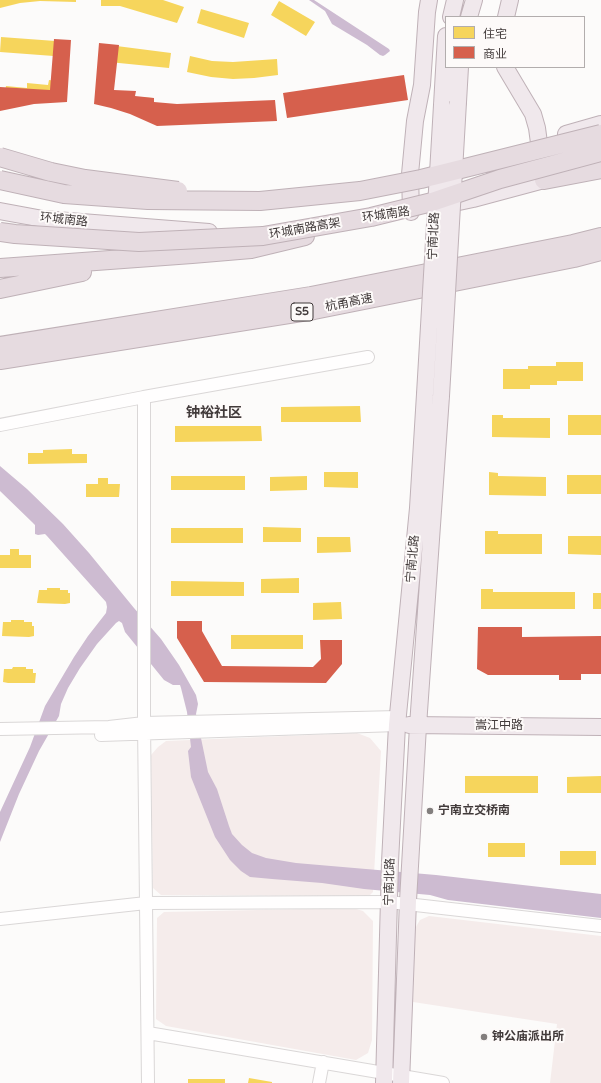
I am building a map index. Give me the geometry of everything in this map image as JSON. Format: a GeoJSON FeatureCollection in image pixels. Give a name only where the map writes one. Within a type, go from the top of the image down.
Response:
{"type":"FeatureCollection","features":[{"type":"Feature","properties":{"kind":"highway"},"geometry":{"type":"LineString","coordinates":[[570,133],[601,124]]}},
{"type":"Feature","properties":{"kind":"highway"},"geometry":{"type":"LineString","coordinates":[[0,180],[64,194],[148,200],[260,201],[360,191],[422,179],[601,134]]}},
{"type":"Feature","properties":{"kind":"highway","name":"环城南路高架"},"geometry":{"type":"LineString","coordinates":[[0,232],[139,242],[263,236],[371,217],[432,202],[500,179],[601,152]]}},
{"type":"Feature","properties":{"kind":"highway"},"geometry":{"type":"LineString","coordinates":[[0,157],[50,172],[84,179],[260,201]]}},
{"type":"Feature","properties":{"kind":"highway"},"geometry":{"type":"LineString","coordinates":[[544,180],[601,169]]}},
{"type":"Feature","properties":{"kind":"highway"},"geometry":{"type":"LineString","coordinates":[[0,268],[251,249],[302,237],[371,217]]}},
{"type":"Feature","properties":{"kind":"highway","name":"杭甬高速"},"geometry":{"type":"LineString","coordinates":[[0,346],[311,296],[566,246],[601,237]]}},
{"type":"Feature","properties":{"kind":"highway","name":"杭甬高速"},"geometry":{"type":"LineString","coordinates":[[0,360],[314,310],[601,251]]}},
{"type":"Feature","properties":{"kind":"highway"},"geometry":{"type":"LineString","coordinates":[[0,289],[70,274],[192,254]]}},
{"type":"Feature","properties":{"kind":"main road"},"geometry":{"type":"LineString","coordinates":[[411,212],[410,174],[415,121],[422,85],[429,0]]}},
{"type":"Feature","properties":{"kind":"main road"},"geometry":{"type":"LineString","coordinates":[[451,16],[455,0]]}},
{"type":"Feature","properties":{"kind":"main road"},"geometry":{"type":"LineString","coordinates":[[469,16],[474,0]]}},
{"type":"Feature","properties":{"kind":"main road"},"geometry":{"type":"LineString","coordinates":[[506,16],[510,0]]}},
{"type":"Feature","properties":{"kind":"main road","name":"宁南北路"},"geometry":{"type":"LineString","coordinates":[[401,1079],[408,902],[418,721],[441,396],[450,104],[448,68]]}},
{"type":"Feature","properties":{"kind":"main road","name":"宁南北路"},"geometry":{"type":"LineString","coordinates":[[384,1078],[390,862],[398,721],[418,508],[425,394],[450,104],[460,68]]}},
{"type":"Feature","properties":{"kind":"main road"},"geometry":{"type":"LineString","coordinates":[[506,68],[533,114],[539,141],[544,180]]}},
{"type":"Feature","properties":{"kind":"main road"},"geometry":{"type":"LineString","coordinates":[[0,186],[112,194],[202,196],[302,192],[410,174],[570,133]]}},
{"type":"Feature","properties":{"kind":"main road","name":"环城南路"},"geometry":{"type":"LineString","coordinates":[[0,211],[43,218],[236,235],[411,212],[473,199],[601,163]]}},
{"type":"Feature","properties":{"kind":"main road","name":"嵩江中路"},"geometry":{"type":"LineString","coordinates":[[398,721],[601,718]]}},
{"type":"Feature","properties":{"kind":"main road","name":"嵩江中路"},"geometry":{"type":"LineString","coordinates":[[418,721],[601,727]]}},
{"type":"Feature","properties":{"kind":"street"},"geometry":{"type":"LineString","coordinates":[[0,424],[368,357]]}},
{"type":"Feature","properties":{"kind":"street"},"geometry":{"type":"LineString","coordinates":[[144,397],[144,728],[148,1083]]}},
{"type":"Feature","properties":{"kind":"street"},"geometry":{"type":"LineString","coordinates":[[0,729],[109,727],[144,728],[398,721]]}},
{"type":"Feature","properties":{"kind":"street"},"geometry":{"type":"LineString","coordinates":[[0,736],[62,736],[144,728],[173,733],[214,732],[398,721]]}},
{"type":"Feature","properties":{"kind":"street"},"geometry":{"type":"LineString","coordinates":[[0,919],[146,903],[389,900],[601,926]]}},
{"type":"Feature","properties":{"kind":"street"},"geometry":{"type":"LineString","coordinates":[[148,1033],[323,1062],[384,1078],[443,1083]]}},
{"type":"Feature","properties":{"kind":"street"},"geometry":{"type":"LineString","coordinates":[[319,1083],[323,1062]]}},
{"type":"Feature","properties":{"kind":"shaded area"},"geometry":{"type":"Polygon","coordinates":[[[309,0],[314,0],[390,51],[383,56],[380,55],[367,45],[332,24],[325,11],[309,0]]]}},
{"type":"Feature","properties":{"kind":"shaded area"},"geometry":{"type":"Polygon","coordinates":[[[0,466],[27,489],[63,524],[161,639],[179,665],[196,695],[198,704],[196,714],[208,772],[217,789],[232,834],[252,853],[266,858],[296,863],[436,875],[601,894],[601,918],[448,900],[430,895],[250,877],[241,871],[230,860],[215,837],[191,777],[188,751],[191,747],[187,712],[180,685],[173,685],[164,680],[125,632],[122,623],[119,621],[97,644],[68,688],[61,704],[59,716],[39,751],[19,794],[0,842],[0,812],[30,747],[45,706],[74,657],[106,613],[107,607],[106,602],[47,536],[45,534],[35,534],[35,525],[0,491],[0,466]]]}},
{"type":"Feature","properties":{"kind":"shaded area"},"geometry":{"type":"Polygon","coordinates":[[[357,733],[370,738],[381,751],[373,892],[369,896],[161,895],[153,888],[151,755],[158,747],[166,741],[357,733]]]}},
{"type":"Feature","properties":{"kind":"shaded area"},"geometry":{"type":"Polygon","coordinates":[[[353,908],[363,911],[373,921],[372,1040],[368,1053],[356,1060],[166,1026],[156,1019],[157,918],[164,912],[353,908]]]}},
{"type":"Feature","properties":{"kind":"shaded area"},"geometry":{"type":"Polygon","coordinates":[[[429,916],[601,936],[601,1083],[550,1083],[557,1024],[413,1002],[414,930],[420,920],[429,916]]]}},
{"type":"Feature","properties":{"kind":"building: 住宅"},"geometry":{"type":"Polygon","coordinates":[[[0,0],[76,0],[76,2],[40,1],[20,3],[0,8],[0,0]]]}},
{"type":"Feature","properties":{"kind":"building: 住宅"},"geometry":{"type":"Polygon","coordinates":[[[101,0],[163,0],[184,7],[177,23],[120,6],[101,6],[101,0]]]}},
{"type":"Feature","properties":{"kind":"building: 住宅"},"geometry":{"type":"Polygon","coordinates":[[[279,1],[315,22],[306,36],[271,15],[279,1]]]}},
{"type":"Feature","properties":{"kind":"building: 住宅"},"geometry":{"type":"Polygon","coordinates":[[[201,9],[249,23],[244,38],[197,23],[201,9]]]}},
{"type":"Feature","properties":{"kind":"building: 住宅"},"geometry":{"type":"Polygon","coordinates":[[[1,37],[69,42],[67,57],[0,52],[1,37]]]}},
{"type":"Feature","properties":{"kind":"building: 住宅"},"geometry":{"type":"Polygon","coordinates":[[[101,44],[171,53],[169,68],[99,61],[101,44]]]}},
{"type":"Feature","properties":{"kind":"building: 住宅"},"geometry":{"type":"Polygon","coordinates":[[[190,56],[212,61],[233,62],[277,59],[278,75],[233,79],[211,77],[187,72],[190,56]]]}},
{"type":"Feature","properties":{"kind":"building: 住宅"},"geometry":{"type":"Polygon","coordinates":[[[402,77],[406,98],[357,105],[353,84],[402,77]]]}},
{"type":"Feature","properties":{"kind":"building: 住宅"},"geometry":{"type":"Polygon","coordinates":[[[49,80],[66,82],[65,96],[46,95],[46,100],[26,99],[25,103],[4,101],[3,106],[0,106],[0,90],[5,91],[6,86],[27,88],[27,83],[48,85],[49,80]]]}},
{"type":"Feature","properties":{"kind":"building: 住宅"},"geometry":{"type":"Polygon","coordinates":[[[97,84],[113,85],[113,91],[135,92],[134,97],[153,98],[152,103],[173,105],[172,118],[153,117],[153,113],[133,111],[133,107],[115,106],[115,101],[96,99],[97,84]]]}},
{"type":"Feature","properties":{"kind":"building: 住宅"},"geometry":{"type":"Polygon","coordinates":[[[335,88],[337,108],[289,115],[286,95],[335,88]]]}},
{"type":"Feature","properties":{"kind":"building: 住宅"},"geometry":{"type":"Polygon","coordinates":[[[272,103],[273,119],[183,123],[182,106],[272,103]]]}},
{"type":"Feature","properties":{"kind":"building: 住宅"},"geometry":{"type":"Polygon","coordinates":[[[556,362],[583,362],[583,381],[557,381],[557,385],[530,385],[530,389],[503,389],[503,369],[528,369],[528,366],[556,366],[556,362]]]}},
{"type":"Feature","properties":{"kind":"building: 住宅"},"geometry":{"type":"Polygon","coordinates":[[[360,406],[361,422],[281,422],[281,407],[360,406]]]}},
{"type":"Feature","properties":{"kind":"building: 住宅"},"geometry":{"type":"Polygon","coordinates":[[[492,415],[503,415],[503,418],[550,418],[550,438],[492,437],[492,415]]]}},
{"type":"Feature","properties":{"kind":"building: 住宅"},"geometry":{"type":"Polygon","coordinates":[[[568,415],[601,415],[601,435],[568,435],[568,415]]]}},
{"type":"Feature","properties":{"kind":"building: 住宅"},"geometry":{"type":"Polygon","coordinates":[[[175,426],[261,426],[262,441],[175,442],[175,426]]]}},
{"type":"Feature","properties":{"kind":"building: 住宅"},"geometry":{"type":"Polygon","coordinates":[[[72,449],[72,454],[87,454],[87,463],[28,464],[28,453],[43,453],[43,450],[72,449]]]}},
{"type":"Feature","properties":{"kind":"building: 住宅"},"geometry":{"type":"Polygon","coordinates":[[[324,472],[358,472],[358,488],[324,487],[324,472]]]}},
{"type":"Feature","properties":{"kind":"building: 住宅"},"geometry":{"type":"Polygon","coordinates":[[[489,472],[498,473],[498,476],[546,477],[546,496],[489,495],[489,472]]]}},
{"type":"Feature","properties":{"kind":"building: 住宅"},"geometry":{"type":"Polygon","coordinates":[[[567,475],[601,475],[601,494],[567,494],[567,475]]]}},
{"type":"Feature","properties":{"kind":"building: 住宅"},"geometry":{"type":"Polygon","coordinates":[[[171,476],[245,476],[245,490],[171,490],[171,476]]]}},
{"type":"Feature","properties":{"kind":"building: 住宅"},"geometry":{"type":"Polygon","coordinates":[[[307,476],[307,490],[270,491],[270,477],[307,476]]]}},
{"type":"Feature","properties":{"kind":"building: 住宅"},"geometry":{"type":"Polygon","coordinates":[[[98,478],[108,478],[108,484],[120,484],[119,497],[86,497],[86,484],[98,484],[98,478]]]}},
{"type":"Feature","properties":{"kind":"building: 住宅"},"geometry":{"type":"Polygon","coordinates":[[[263,527],[301,528],[301,542],[263,542],[263,527]]]}},
{"type":"Feature","properties":{"kind":"building: 住宅"},"geometry":{"type":"Polygon","coordinates":[[[171,528],[243,528],[243,543],[171,543],[171,528]]]}},
{"type":"Feature","properties":{"kind":"building: 住宅"},"geometry":{"type":"Polygon","coordinates":[[[485,531],[498,531],[498,534],[542,534],[542,554],[485,554],[485,531]]]}},
{"type":"Feature","properties":{"kind":"building: 住宅"},"geometry":{"type":"Polygon","coordinates":[[[568,536],[601,536],[601,555],[568,554],[568,536]]]}},
{"type":"Feature","properties":{"kind":"building: 住宅"},"geometry":{"type":"Polygon","coordinates":[[[317,537],[350,537],[351,552],[317,553],[317,537]]]}},
{"type":"Feature","properties":{"kind":"building: 住宅"},"geometry":{"type":"Polygon","coordinates":[[[10,549],[19,549],[19,555],[31,555],[31,568],[0,568],[0,555],[10,555],[10,549]]]}},
{"type":"Feature","properties":{"kind":"building: 住宅"},"geometry":{"type":"Polygon","coordinates":[[[299,578],[299,593],[261,593],[261,579],[299,578]]]}},
{"type":"Feature","properties":{"kind":"building: 住宅"},"geometry":{"type":"Polygon","coordinates":[[[171,581],[244,582],[244,596],[171,596],[171,581]]]}},
{"type":"Feature","properties":{"kind":"building: 住宅"},"geometry":{"type":"Polygon","coordinates":[[[47,588],[60,588],[60,590],[68,590],[68,593],[70,593],[70,603],[37,603],[39,590],[47,590],[47,588]]]}},
{"type":"Feature","properties":{"kind":"building: 住宅"},"geometry":{"type":"Polygon","coordinates":[[[481,589],[493,589],[493,592],[575,592],[575,609],[481,609],[481,589]]]}},
{"type":"Feature","properties":{"kind":"building: 住宅"},"geometry":{"type":"Polygon","coordinates":[[[593,593],[601,593],[601,609],[593,609],[593,593]]]}},
{"type":"Feature","properties":{"kind":"building: 住宅"},"geometry":{"type":"Polygon","coordinates":[[[341,602],[342,619],[313,620],[313,603],[341,602]]]}},
{"type":"Feature","properties":{"kind":"building: 住宅"},"geometry":{"type":"Polygon","coordinates":[[[11,620],[24,620],[24,622],[32,622],[32,626],[34,626],[34,636],[2,636],[3,622],[11,622],[11,620]]]}},
{"type":"Feature","properties":{"kind":"building: 住宅"},"geometry":{"type":"Polygon","coordinates":[[[231,635],[303,635],[303,649],[231,649],[231,635]]]}},
{"type":"Feature","properties":{"kind":"building: 住宅"},"geometry":{"type":"Polygon","coordinates":[[[13,667],[26,667],[26,669],[33,669],[33,673],[36,673],[35,683],[3,682],[4,669],[12,669],[13,667]]]}},
{"type":"Feature","properties":{"kind":"building: 住宅"},"geometry":{"type":"Polygon","coordinates":[[[465,776],[538,776],[538,793],[465,793],[465,776]]]}},
{"type":"Feature","properties":{"kind":"building: 住宅"},"geometry":{"type":"Polygon","coordinates":[[[601,776],[601,793],[567,793],[567,777],[601,776]]]}},
{"type":"Feature","properties":{"kind":"building: 住宅"},"geometry":{"type":"Polygon","coordinates":[[[488,843],[525,843],[525,857],[488,857],[488,843]]]}},
{"type":"Feature","properties":{"kind":"building: 住宅"},"geometry":{"type":"Polygon","coordinates":[[[560,851],[596,851],[596,865],[560,865],[560,851]]]}},
{"type":"Feature","properties":{"kind":"building: 住宅"},"geometry":{"type":"Polygon","coordinates":[[[249,1078],[272,1082],[272,1083],[248,1083],[249,1078]]]}},
{"type":"Feature","properties":{"kind":"building: 住宅"},"geometry":{"type":"Polygon","coordinates":[[[188,1079],[225,1079],[225,1083],[188,1083],[188,1079]]]}},
{"type":"Feature","properties":{"kind":"building: 商业"},"geometry":{"type":"Polygon","coordinates":[[[54,39],[71,40],[67,102],[34,104],[0,111],[0,87],[50,90],[54,39]]]}},
{"type":"Feature","properties":{"kind":"building: 商业"},"geometry":{"type":"Polygon","coordinates":[[[99,43],[119,45],[114,90],[136,91],[135,96],[154,98],[154,102],[177,104],[275,100],[277,121],[157,126],[130,114],[94,104],[99,43]]]}},
{"type":"Feature","properties":{"kind":"building: 商业"},"geometry":{"type":"Polygon","coordinates":[[[404,75],[408,100],[287,118],[283,93],[404,75]]]}},
{"type":"Feature","properties":{"kind":"building: 商业"},"geometry":{"type":"Polygon","coordinates":[[[177,621],[202,621],[202,631],[222,666],[313,667],[321,659],[320,640],[342,640],[342,664],[326,683],[204,682],[177,638],[177,621]]]}},
{"type":"Feature","properties":{"kind":"building: 商业"},"geometry":{"type":"Polygon","coordinates":[[[478,627],[522,627],[522,637],[601,636],[601,674],[581,674],[581,680],[559,680],[559,675],[488,675],[477,669],[478,627]]]}},
{"type":"Feature","properties":{"kind":"place","name":"宁南立交桥南"},"geometry":{"type":"Point","coordinates":[430,811]}},
{"type":"Feature","properties":{"kind":"place","name":"钟公庙派出所"},"geometry":{"type":"Point","coordinates":[484,1037]}},
{"type":"Feature","properties":{"kind":"district","name":"钟裕社区"},"geometry":{"type":"Point","coordinates":[214,413]}}]}
